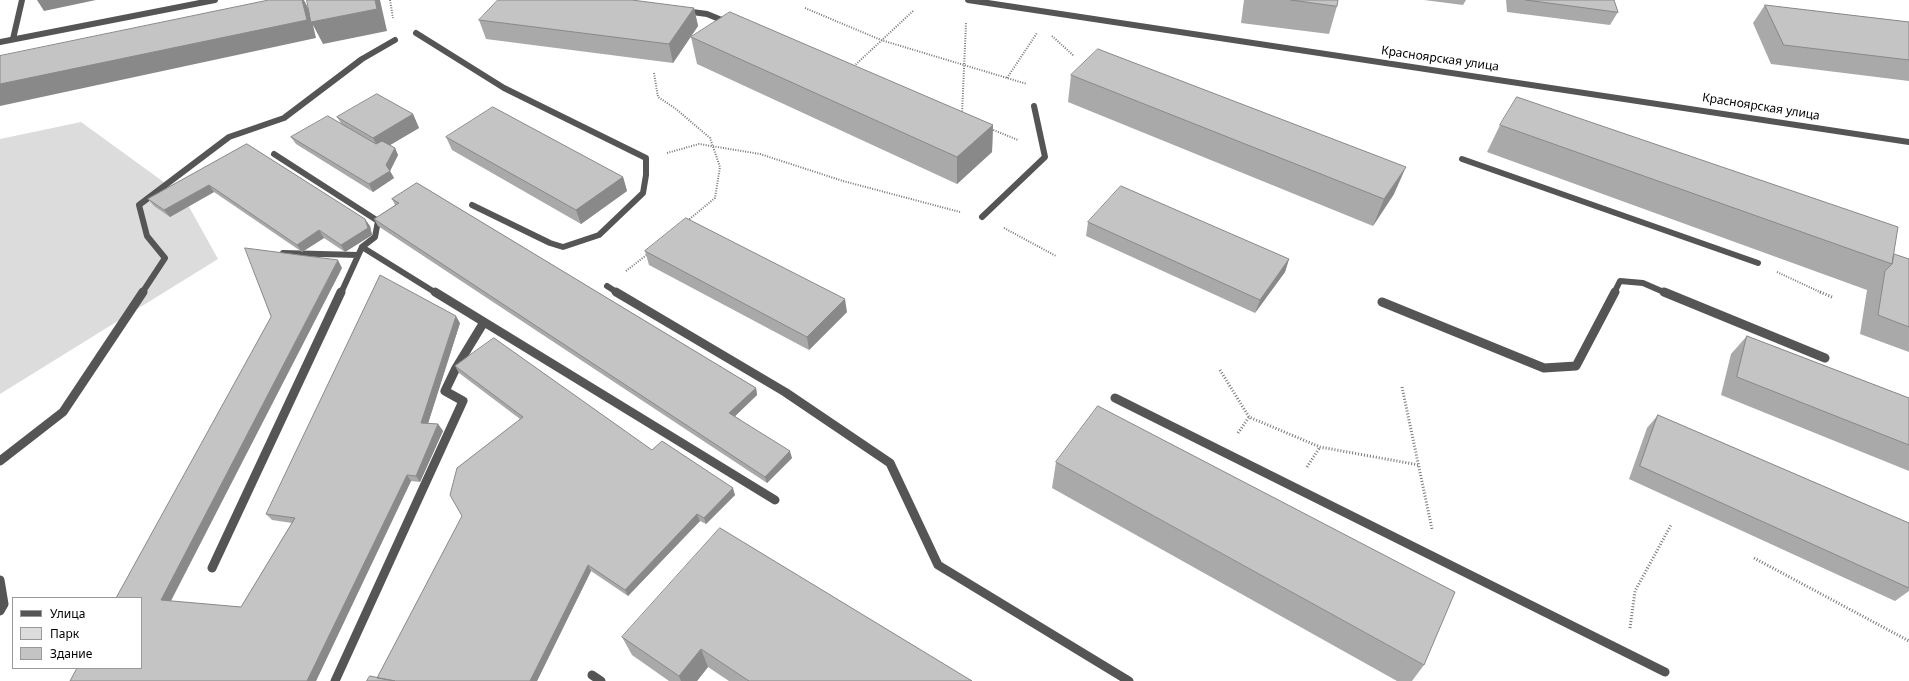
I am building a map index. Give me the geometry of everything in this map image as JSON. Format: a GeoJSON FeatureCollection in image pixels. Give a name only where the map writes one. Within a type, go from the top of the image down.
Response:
{"type":"FeatureCollection","features":[{"type":"Feature","properties":{"kind":"street"},"geometry":{"type":"LineString","coordinates":[[13,39],[22,0]]}},
{"type":"Feature","properties":{"kind":"street"},"geometry":{"type":"LineString","coordinates":[[0,42],[215,0]]}},
{"type":"Feature","properties":{"kind":"street","name":"Красноярская улица"},"geometry":{"type":"LineString","coordinates":[[968,0],[1909,142]]}},
{"type":"Feature","properties":{"kind":"street"},"geometry":{"type":"LineString","coordinates":[[676,10],[707,14],[734,25]]}},
{"type":"Feature","properties":{"kind":"street"},"geometry":{"type":"LineString","coordinates":[[416,33],[504,88],[646,158],[646,175],[643,193],[599,235],[564,247],[550,243],[472,205]]}},
{"type":"Feature","properties":{"kind":"street"},"geometry":{"type":"LineString","coordinates":[[0,461],[63,412],[165,258],[147,236],[139,205],[229,137],[284,118],[362,59],[395,40]]}},
{"type":"Feature","properties":{"kind":"street"},"geometry":{"type":"LineString","coordinates":[[982,217],[1045,157],[1034,106]]}},
{"type":"Feature","properties":{"kind":"street"},"geometry":{"type":"LineString","coordinates":[[212,568],[358,255],[362,247],[374,237],[378,221],[274,154]]}},
{"type":"Feature","properties":{"kind":"street"},"geometry":{"type":"LineString","coordinates":[[1462,159],[1758,263]]}},
{"type":"Feature","properties":{"kind":"street"},"geometry":{"type":"LineString","coordinates":[[362,247],[775,500]]}},
{"type":"Feature","properties":{"kind":"street"},"geometry":{"type":"LineString","coordinates":[[272,252],[291,254],[358,255]]}},
{"type":"Feature","properties":{"kind":"street"},"geometry":{"type":"LineString","coordinates":[[1382,302],[1544,368],[1576,366],[1620,281],[1644,283],[1825,358]]}},
{"type":"Feature","properties":{"kind":"street"},"geometry":{"type":"LineString","coordinates":[[607,286],[785,392],[890,463],[938,565],[1129,681]]}},
{"type":"Feature","properties":{"kind":"street"},"geometry":{"type":"LineString","coordinates":[[335,681],[463,401],[445,391],[456,368],[484,322]]}},
{"type":"Feature","properties":{"kind":"street"},"geometry":{"type":"LineString","coordinates":[[1114,398],[1665,672]]}},
{"type":"Feature","properties":{"kind":"street"},"geometry":{"type":"LineString","coordinates":[[0,580],[4,604],[0,611]]}},
{"type":"Feature","properties":{"kind":"path"},"geometry":{"type":"LineString","coordinates":[[805,8],[881,40],[1033,86]]}},
{"type":"Feature","properties":{"kind":"path"},"geometry":{"type":"LineString","coordinates":[[849,71],[913,11]]}},
{"type":"Feature","properties":{"kind":"path"},"geometry":{"type":"LineString","coordinates":[[955,114],[962,116],[966,18]]}},
{"type":"Feature","properties":{"kind":"path"},"geometry":{"type":"LineString","coordinates":[[1007,78],[1041,27]]}},
{"type":"Feature","properties":{"kind":"path"},"geometry":{"type":"LineString","coordinates":[[1047,32],[1074,56]]}},
{"type":"Feature","properties":{"kind":"path"},"geometry":{"type":"LineString","coordinates":[[654,73],[658,97],[710,138],[720,168],[715,198],[684,223]]}},
{"type":"Feature","properties":{"kind":"path"},"geometry":{"type":"LineString","coordinates":[[989,128],[1044,151]]}},
{"type":"Feature","properties":{"kind":"path"},"geometry":{"type":"LineString","coordinates":[[646,158],[699,144],[760,154],[843,181],[933,206],[982,217],[1056,256]]}},
{"type":"Feature","properties":{"kind":"path"},"geometry":{"type":"LineString","coordinates":[[607,286],[655,248]]}},
{"type":"Feature","properties":{"kind":"path"},"geometry":{"type":"LineString","coordinates":[[1758,263],[1832,297]]}},
{"type":"Feature","properties":{"kind":"path"},"geometry":{"type":"LineString","coordinates":[[1220,370],[1249,417],[1320,447],[1419,466]]}},
{"type":"Feature","properties":{"kind":"path"},"geometry":{"type":"LineString","coordinates":[[1402,387],[1438,559]]}},
{"type":"Feature","properties":{"kind":"path"},"geometry":{"type":"LineString","coordinates":[[1626,653],[1636,591],[1671,526]]}},
{"type":"Feature","properties":{"kind":"path"},"geometry":{"type":"LineString","coordinates":[[1754,558],[1909,641]]}},
{"type":"Feature","properties":{"kind":"green space"},"geometry":{"type":"Polygon","coordinates":[[[81,122],[183,196],[218,259],[0,394],[0,139],[81,122]]]}},
{"type":"Feature","properties":{"kind":"building"},"geometry":{"type":"Polygon","coordinates":[[[269,0],[302,0],[307,20],[0,84],[0,56],[269,0]]]}},
{"type":"Feature","properties":{"kind":"building"},"geometry":{"type":"Polygon","coordinates":[[[307,0],[375,0],[377,9],[311,22],[307,0]]]}},
{"type":"Feature","properties":{"kind":"building"},"geometry":{"type":"Polygon","coordinates":[[[498,0],[632,0],[694,8],[669,44],[479,20],[498,0]]]}},
{"type":"Feature","properties":{"kind":"building"},"geometry":{"type":"Polygon","coordinates":[[[1291,0],[1338,0],[1337,6],[1291,0]]]}},
{"type":"Feature","properties":{"kind":"building"},"geometry":{"type":"Polygon","coordinates":[[[1526,0],[1614,0],[1618,12],[1526,0]]]}},
{"type":"Feature","properties":{"kind":"building"},"geometry":{"type":"Polygon","coordinates":[[[1765,5],[1909,22],[1909,60],[1784,45],[1765,5]]]}},
{"type":"Feature","properties":{"kind":"building"},"geometry":{"type":"Polygon","coordinates":[[[730,12],[993,125],[957,157],[691,37],[730,12]]]}},
{"type":"Feature","properties":{"kind":"building"},"geometry":{"type":"Polygon","coordinates":[[[1098,49],[1406,167],[1384,199],[1071,75],[1098,49]]]}},
{"type":"Feature","properties":{"kind":"building"},"geometry":{"type":"Polygon","coordinates":[[[377,94],[413,114],[373,138],[337,117],[377,94]]]}},
{"type":"Feature","properties":{"kind":"building"},"geometry":{"type":"Polygon","coordinates":[[[1517,97],[1898,227],[1892,264],[1500,125],[1517,97]]]}},
{"type":"Feature","properties":{"kind":"building"},"geometry":{"type":"Polygon","coordinates":[[[493,107],[623,177],[576,210],[446,137],[493,107]]]}},
{"type":"Feature","properties":{"kind":"building"},"geometry":{"type":"Polygon","coordinates":[[[328,116],[376,144],[382,141],[395,148],[386,165],[390,171],[369,184],[291,137],[328,116]]]}},
{"type":"Feature","properties":{"kind":"building"},"geometry":{"type":"Polygon","coordinates":[[[247,144],[365,219],[368,228],[341,245],[319,230],[297,245],[209,185],[164,210],[148,199],[247,144]]]}},
{"type":"Feature","properties":{"kind":"building"},"geometry":{"type":"Polygon","coordinates":[[[417,183],[756,388],[729,413],[790,451],[765,477],[374,219],[399,203],[392,199],[417,183]]]}},
{"type":"Feature","properties":{"kind":"building"},"geometry":{"type":"Polygon","coordinates":[[[1121,186],[1289,259],[1260,300],[1088,222],[1121,186]]]}},
{"type":"Feature","properties":{"kind":"building"},"geometry":{"type":"Polygon","coordinates":[[[686,218],[845,299],[807,337],[645,251],[686,218]]]}},
{"type":"Feature","properties":{"kind":"building"},"geometry":{"type":"Polygon","coordinates":[[[245,248],[338,260],[161,600],[241,607],[295,518],[266,514],[380,275],[456,316],[421,423],[438,424],[416,476],[407,475],[307,681],[70,681],[76,669],[142,669],[142,597],[117,597],[271,317],[245,248]]]}},
{"type":"Feature","properties":{"kind":"building"},"geometry":{"type":"Polygon","coordinates":[[[1894,254],[1909,259],[1909,327],[1878,315],[1885,271],[1892,264],[1894,254]]]}},
{"type":"Feature","properties":{"kind":"building"},"geometry":{"type":"Polygon","coordinates":[[[1747,336],[1909,398],[1909,445],[1737,377],[1747,336]]]}},
{"type":"Feature","properties":{"kind":"building"},"geometry":{"type":"Polygon","coordinates":[[[494,338],[652,450],[662,441],[733,488],[704,518],[697,514],[625,590],[588,565],[530,681],[395,681],[377,678],[462,516],[450,495],[457,468],[523,417],[455,366],[494,338]]]}},
{"type":"Feature","properties":{"kind":"building"},"geometry":{"type":"Polygon","coordinates":[[[1098,406],[1455,592],[1424,665],[1056,462],[1098,406]]]}},
{"type":"Feature","properties":{"kind":"building"},"geometry":{"type":"Polygon","coordinates":[[[1658,415],[1909,523],[1909,588],[1640,466],[1658,415]]]}},
{"type":"Feature","properties":{"kind":"building"},"geometry":{"type":"Polygon","coordinates":[[[720,528],[972,681],[749,681],[701,649],[679,676],[622,637],[720,528]]]}},
{"type":"Feature","properties":{"kind":"building"},"geometry":{"type":"Polygon","coordinates":[[[370,676],[395,681],[367,681],[370,676]]]}}]}
